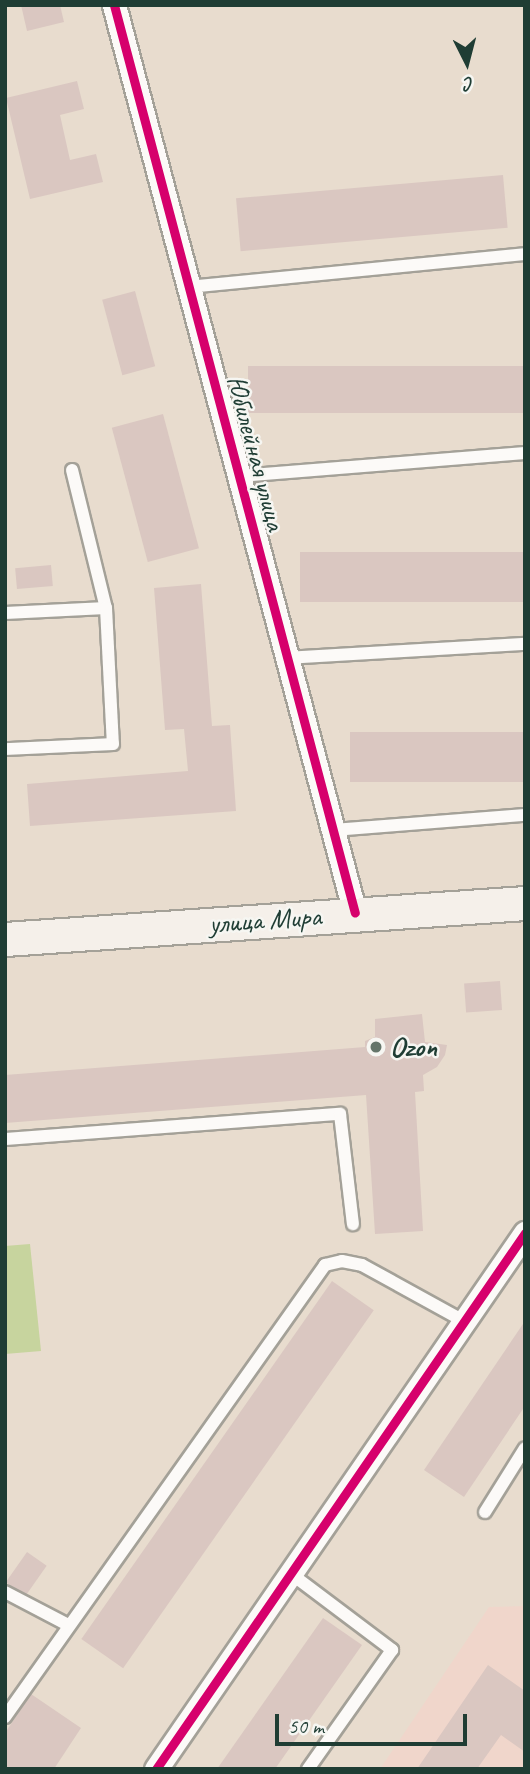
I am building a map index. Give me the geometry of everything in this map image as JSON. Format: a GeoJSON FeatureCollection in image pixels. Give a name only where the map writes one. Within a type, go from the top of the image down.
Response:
{"type":"FeatureCollection","features":[{"type":"Feature","properties":{"kind":"street","name":"Юбилейная улица"},"geometry":{"type":"LineString","coordinates":[[114,5],[355,913]]}},
{"type":"Feature","properties":{"kind":"street","name":"улица Мира"},"geometry":{"type":"LineString","coordinates":[[5,939],[525,903]]}},
{"type":"Feature","properties":{"kind":"street"},"geometry":{"type":"LineString","coordinates":[[156,1769],[525,1233]]}},
{"type":"Feature","properties":{"kind":"lane"},"geometry":{"type":"LineString","coordinates":[[189,287],[523,254]]}},
{"type":"Feature","properties":{"kind":"lane"},"geometry":{"type":"LineString","coordinates":[[239,476],[525,453]]}},
{"type":"Feature","properties":{"kind":"lane"},"geometry":{"type":"LineString","coordinates":[[5,749],[113,744],[106,608],[72,470]]}},
{"type":"Feature","properties":{"kind":"lane"},"geometry":{"type":"LineString","coordinates":[[5,612],[106,608]]}},
{"type":"Feature","properties":{"kind":"lane"},"geometry":{"type":"LineString","coordinates":[[287,658],[525,644]]}},
{"type":"Feature","properties":{"kind":"lane"},"geometry":{"type":"LineString","coordinates":[[333,830],[525,814]]}},
{"type":"Feature","properties":{"kind":"lane"},"geometry":{"type":"LineString","coordinates":[[5,1139],[340,1114],[354,1224]]}},
{"type":"Feature","properties":{"kind":"lane"},"geometry":{"type":"LineString","coordinates":[[5,1717],[325,1265],[342,1261],[362,1265],[462,1321]]}},
{"type":"Feature","properties":{"kind":"lane"},"geometry":{"type":"LineString","coordinates":[[485,1512],[525,1448]]}},
{"type":"Feature","properties":{"kind":"lane"},"geometry":{"type":"LineString","coordinates":[[290,1573],[392,1650],[308,1769]]}},
{"type":"Feature","properties":{"kind":"lane"},"geometry":{"type":"LineString","coordinates":[[5,1592],[68,1625]]}},
{"type":"Feature","properties":{"kind":"shaded area"},"geometry":{"type":"Polygon","coordinates":[[[525,1606],[525,1769],[380,1769],[489,1607],[525,1606]]]}},
{"type":"Feature","properties":{"kind":"green space"},"geometry":{"type":"Polygon","coordinates":[[[30,1244],[41,1351],[5,1354],[5,1246],[30,1244]]]}},
{"type":"Feature","properties":{"kind":"building"},"geometry":{"type":"Polygon","coordinates":[[[21,5],[60,5],[64,22],[27,31],[21,5]]]}},
{"type":"Feature","properties":{"kind":"building"},"geometry":{"type":"Polygon","coordinates":[[[77,81],[84,109],[60,115],[70,160],[96,154],[103,182],[30,199],[6,98],[77,81]]]}},
{"type":"Feature","properties":{"kind":"building"},"geometry":{"type":"Polygon","coordinates":[[[503,175],[508,228],[241,251],[236,198],[503,175]]]}},
{"type":"Feature","properties":{"kind":"building"},"geometry":{"type":"Polygon","coordinates":[[[135,291],[155,366],[122,375],[102,300],[135,291]]]}},
{"type":"Feature","properties":{"kind":"building"},"geometry":{"type":"Polygon","coordinates":[[[248,366],[525,366],[525,413],[248,413],[248,366]]]}},
{"type":"Feature","properties":{"kind":"building"},"geometry":{"type":"Polygon","coordinates":[[[163,414],[199,548],[148,562],[112,428],[163,414]]]}},
{"type":"Feature","properties":{"kind":"building"},"geometry":{"type":"Polygon","coordinates":[[[300,552],[525,552],[525,602],[300,602],[300,552]]]}},
{"type":"Feature","properties":{"kind":"building"},"geometry":{"type":"Polygon","coordinates":[[[51,565],[53,586],[17,589],[15,568],[51,565]]]}},
{"type":"Feature","properties":{"kind":"building"},"geometry":{"type":"Polygon","coordinates":[[[201,584],[212,726],[230,725],[236,811],[30,826],[27,784],[188,771],[184,729],[165,730],[154,588],[201,584]]]}},
{"type":"Feature","properties":{"kind":"building"},"geometry":{"type":"Polygon","coordinates":[[[350,732],[525,732],[525,782],[350,782],[350,732]]]}},
{"type":"Feature","properties":{"kind":"building"},"geometry":{"type":"Polygon","coordinates":[[[500,981],[502,1010],[466,1012],[464,984],[500,981]]]}},
{"type":"Feature","properties":{"kind":"building"},"geometry":{"type":"Polygon","coordinates":[[[422,1014],[425,1042],[447,1045],[445,1055],[437,1067],[423,1075],[424,1091],[415,1092],[423,1231],[375,1234],[366,1095],[5,1123],[5,1075],[365,1047],[365,1041],[375,1037],[375,1019],[422,1014]]]}},
{"type":"Feature","properties":{"kind":"building"},"geometry":{"type":"Polygon","coordinates":[[[332,1281],[374,1310],[123,1668],[81,1639],[332,1281]]]}},
{"type":"Feature","properties":{"kind":"building"},"geometry":{"type":"Polygon","coordinates":[[[525,1321],[525,1406],[464,1497],[424,1470],[525,1321]]]}},
{"type":"Feature","properties":{"kind":"building"},"geometry":{"type":"Polygon","coordinates":[[[27,1552],[47,1566],[25,1596],[6,1582],[27,1552]]]}},
{"type":"Feature","properties":{"kind":"building"},"geometry":{"type":"Polygon","coordinates":[[[323,1618],[362,1645],[275,1769],[217,1769],[323,1618]]]}},
{"type":"Feature","properties":{"kind":"building"},"geometry":{"type":"Polygon","coordinates":[[[488,1665],[525,1691],[525,1752],[501,1735],[477,1769],[417,1769],[488,1665]]]}},
{"type":"Feature","properties":{"kind":"building"},"geometry":{"type":"Polygon","coordinates":[[[31,1694],[81,1728],[54,1769],[5,1769],[5,1733],[31,1694]]]}},
{"type":"Feature","properties":{"kind":"cycle path"},"geometry":{"type":"LineString","coordinates":[[114,5],[355,913]]}},
{"type":"Feature","properties":{"kind":"cycle path"},"geometry":{"type":"LineString","coordinates":[[156,1769],[525,1233]]}},
{"type":"Feature","properties":{"kind":"place","name":"Ozon"},"geometry":{"type":"Point","coordinates":[376,1047]}}]}
